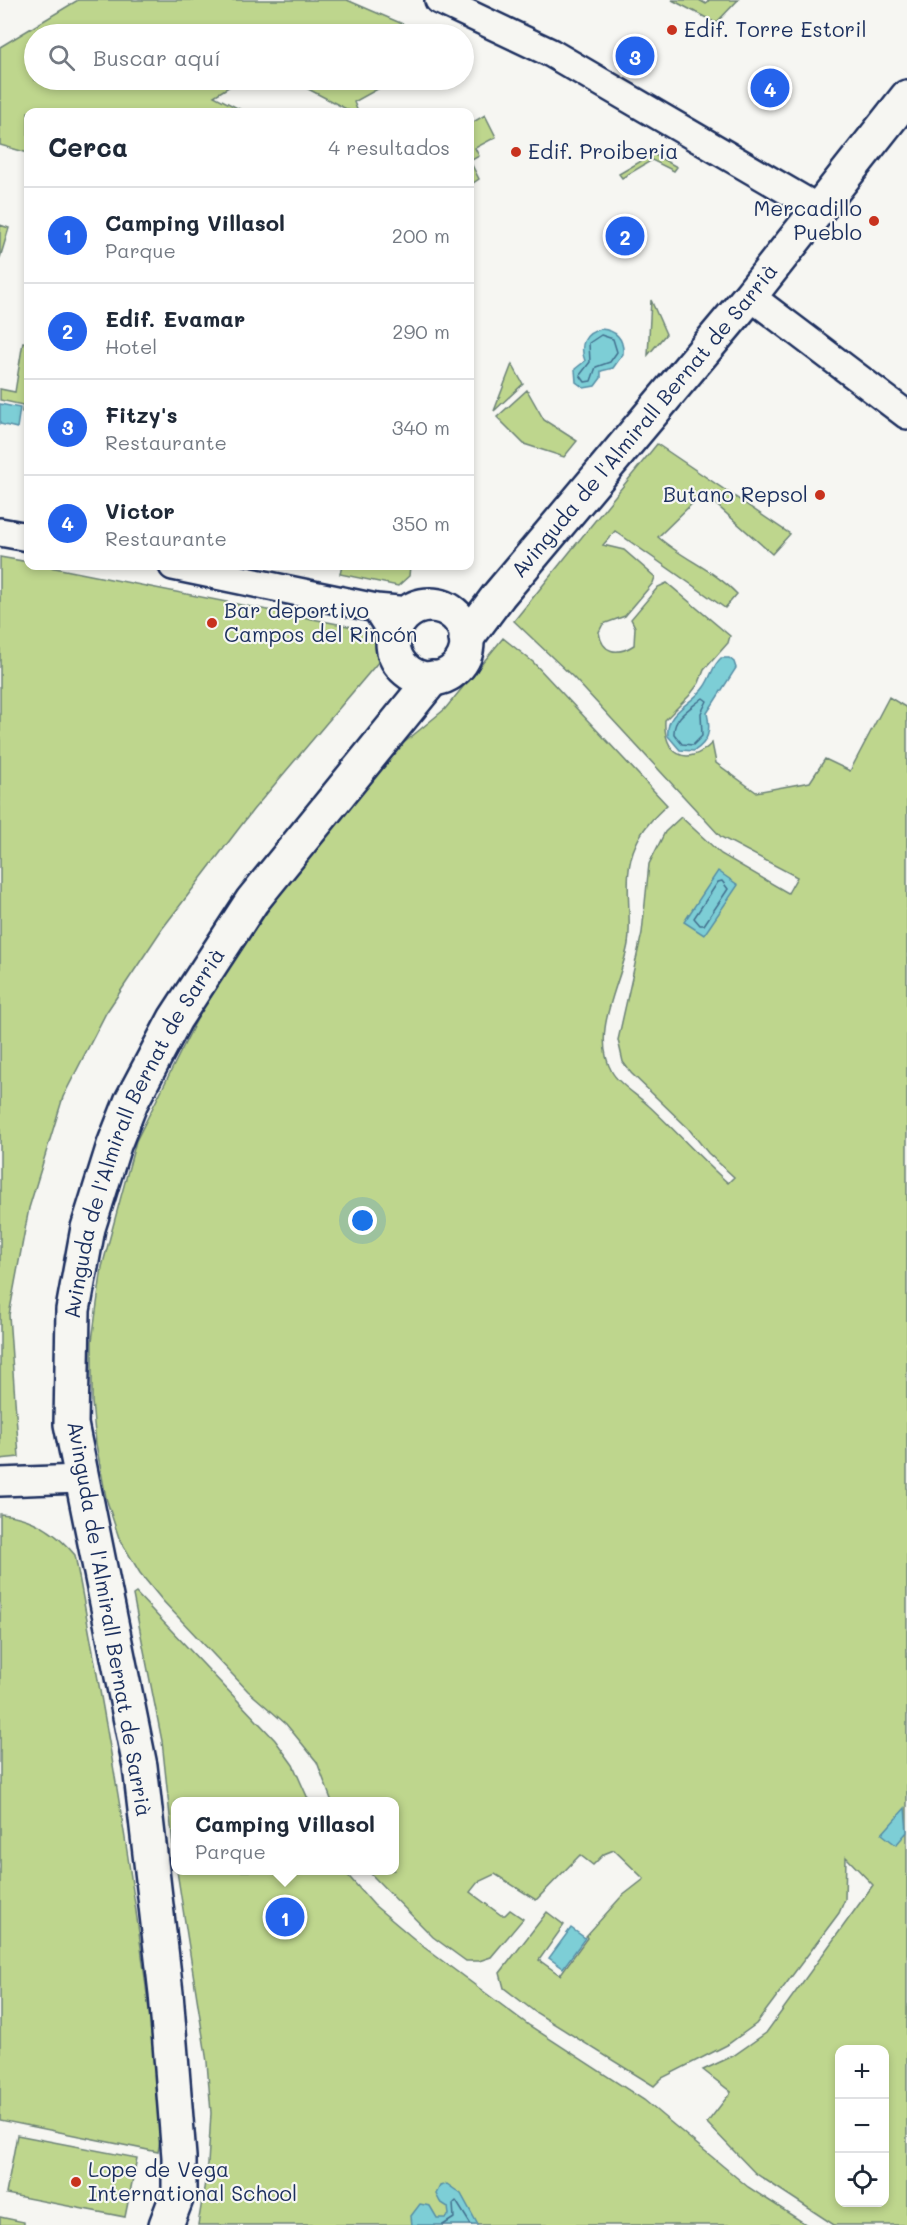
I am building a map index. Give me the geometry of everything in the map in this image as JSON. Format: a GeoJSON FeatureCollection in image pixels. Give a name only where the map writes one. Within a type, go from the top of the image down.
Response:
{"type":"FeatureCollection","features":[{"type":"Feature","properties":{"kind":"street"},"geometry":{"type":"LineString","coordinates":[[439,0],[551,53],[819,209]]}},
{"type":"Feature","properties":{"kind":"street","name":"Avinguda de l'Almirall Bernat de Sarrià"},"geometry":{"type":"LineString","coordinates":[[466,639],[493,602],[750,296],[907,97]]}},
{"type":"Feature","properties":{"kind":"street"},"geometry":{"type":"LineString","coordinates":[[750,296],[907,416]]}},
{"type":"Feature","properties":{"kind":"street"},"geometry":{"type":"LineString","coordinates":[[0,532],[24,536]]}},
{"type":"Feature","properties":{"kind":"street"},"geometry":{"type":"LineString","coordinates":[[192,570],[376,608],[401,637],[410,673],[433,678],[455,669],[462,659],[466,639],[462,624],[449,611],[433,605],[420,606],[401,637],[406,709]]}},
{"type":"Feature","properties":{"kind":"street"},"geometry":{"type":"LineString","coordinates":[[449,611],[493,602]]}},
{"type":"Feature","properties":{"kind":"street","name":"Avinguda de l'Almirall Bernat de Sarrià"},"geometry":{"type":"LineString","coordinates":[[166,2225],[179,2191],[179,2157],[166,1993],[140,1766],[80,1479],[71,1424],[73,1310],[88,1228],[131,1102],[175,1019],[252,901],[433,678]]}},
{"type":"Feature","properties":{"kind":"street"},"geometry":{"type":"LineString","coordinates":[[0,1482],[80,1479]]}},
{"type":"Feature","properties":{"kind":"green space"},"geometry":{"type":"Polygon","coordinates":[[[78,0],[347,0],[403,24],[38,24],[78,0]]]}},
{"type":"Feature","properties":{"kind":"green space"},"geometry":{"type":"Polygon","coordinates":[[[672,0],[699,0],[706,4],[709,0],[738,0],[716,23],[672,0]]]}},
{"type":"Feature","properties":{"kind":"green space"},"geometry":{"type":"Polygon","coordinates":[[[24,33],[24,90],[224,90],[214,96],[237,108],[24,108],[24,152],[0,145],[0,47],[24,33]]]}},
{"type":"Feature","properties":{"kind":"green space"},"geometry":{"type":"Polygon","coordinates":[[[310,90],[376,90],[354,102],[356,108],[344,108],[310,90]]]}},
{"type":"Feature","properties":{"kind":"green space"},"geometry":{"type":"Polygon","coordinates":[[[485,115],[496,137],[475,148],[479,156],[474,159],[474,122],[485,115]]]}},
{"type":"Feature","properties":{"kind":"green space"},"geometry":{"type":"Polygon","coordinates":[[[653,154],[677,167],[674,171],[652,160],[622,178],[619,174],[653,154]]]}},
{"type":"Feature","properties":{"kind":"green space"},"geometry":{"type":"Polygon","coordinates":[[[474,169],[479,179],[474,182],[474,169]]]}},
{"type":"Feature","properties":{"kind":"green space"},"geometry":{"type":"Polygon","coordinates":[[[0,225],[9,228],[0,258],[0,225]]]}},
{"type":"Feature","properties":{"kind":"green space"},"geometry":{"type":"Polygon","coordinates":[[[651,300],[666,334],[648,355],[651,300]]]}},
{"type":"Feature","properties":{"kind":"green space"},"geometry":{"type":"Polygon","coordinates":[[[23,342],[24,412],[22,412],[23,405],[0,400],[0,389],[15,392],[23,342]]]}},
{"type":"Feature","properties":{"kind":"green space"},"geometry":{"type":"Polygon","coordinates":[[[512,364],[523,384],[494,411],[512,364]]]}},
{"type":"Feature","properties":{"kind":"green space"},"geometry":{"type":"Polygon","coordinates":[[[527,390],[544,420],[577,441],[564,457],[524,444],[497,417],[527,390]]]}},
{"type":"Feature","properties":{"kind":"green space"},"geometry":{"type":"Polygon","coordinates":[[[657,444],[790,534],[772,554],[703,493],[658,537],[718,578],[737,594],[725,608],[615,531],[603,545],[624,550],[655,577],[653,583],[625,616],[603,624],[599,632],[607,648],[622,651],[634,645],[635,627],[631,619],[658,587],[667,583],[730,636],[728,643],[704,670],[699,683],[689,696],[665,720],[665,732],[672,749],[685,756],[693,755],[712,743],[716,763],[756,792],[810,782],[825,759],[850,771],[889,697],[907,708],[907,2225],[834,2225],[755,2173],[707,2123],[731,2092],[703,2070],[733,2056],[766,2033],[873,1885],[846,1857],[845,1899],[839,1913],[756,2024],[727,2045],[662,2078],[654,2086],[535,2012],[504,1988],[500,1973],[547,1912],[564,1925],[539,1960],[560,1975],[587,1938],[586,1936],[621,1897],[644,1879],[614,1850],[604,1854],[593,1865],[580,1855],[536,1900],[495,1874],[478,1882],[470,1892],[501,1915],[505,1915],[510,1910],[523,1919],[491,1957],[479,1961],[466,1961],[433,1937],[372,1875],[399,1875],[399,1797],[330,1797],[317,1762],[286,1724],[248,1691],[163,1601],[140,1573],[119,1538],[106,1498],[96,1444],[92,1402],[92,1341],[102,1267],[136,1141],[197,1019],[237,955],[279,895],[400,746],[445,709],[503,638],[533,662],[667,805],[645,828],[639,838],[629,868],[628,944],[609,1008],[604,1041],[606,1057],[612,1072],[619,1081],[649,1106],[728,1183],[734,1177],[631,1073],[623,1062],[618,1040],[642,933],[649,864],[665,832],[681,817],[721,854],[788,893],[797,877],[721,837],[574,678],[514,621],[657,444]]]}},
{"type":"Feature","properties":{"kind":"green space"},"geometry":{"type":"Polygon","coordinates":[[[0,557],[24,561],[24,570],[65,570],[373,631],[379,635],[385,654],[253,810],[162,929],[106,1013],[63,1097],[29,1208],[9,1315],[19,1457],[0,1459],[0,557]]]}},
{"type":"Feature","properties":{"kind":"green space"},"geometry":{"type":"Polygon","coordinates":[[[341,570],[410,570],[409,576],[398,586],[340,574],[341,570]]]}},
{"type":"Feature","properties":{"kind":"green space"},"geometry":{"type":"Polygon","coordinates":[[[0,1514],[22,1518],[42,1526],[75,1555],[106,1722],[133,1890],[161,2097],[162,2116],[158,2152],[0,2120],[0,1514]]]}},
{"type":"Feature","properties":{"kind":"green space"},"geometry":{"type":"Polygon","coordinates":[[[136,1593],[275,1740],[293,1765],[307,1797],[171,1797],[171,1825],[162,1741],[133,1595],[136,1593]]]}},
{"type":"Feature","properties":{"kind":"green space"},"geometry":{"type":"Polygon","coordinates":[[[178,1875],[348,1875],[374,1905],[425,1948],[530,2026],[644,2100],[748,2187],[807,2225],[198,2225],[208,2164],[211,2113],[207,2062],[178,1875]]]}},
{"type":"Feature","properties":{"kind":"green space"},"geometry":{"type":"Polygon","coordinates":[[[17,2135],[137,2158],[125,2217],[6,2194],[17,2135]]]}},
{"type":"Feature","properties":{"kind":"green space"},"geometry":{"type":"Polygon","coordinates":[[[0,2217],[24,2222],[24,2225],[0,2225],[0,2217]]]}},
{"type":"Feature","properties":{"kind":"water"},"geometry":{"type":"Polygon","coordinates":[[[601,329],[618,336],[622,343],[623,354],[613,368],[601,371],[601,378],[595,386],[584,388],[576,382],[575,369],[585,361],[584,340],[590,333],[601,329]]]}},
{"type":"Feature","properties":{"kind":"water"},"geometry":{"type":"Polygon","coordinates":[[[0,404],[20,408],[17,428],[0,424],[0,404]]]}},
{"type":"Feature","properties":{"kind":"water"},"geometry":{"type":"Polygon","coordinates":[[[721,658],[729,658],[734,662],[736,668],[707,713],[709,730],[706,740],[694,751],[680,750],[668,736],[671,720],[704,687],[721,658]]]}},
{"type":"Feature","properties":{"kind":"water"},"geometry":{"type":"Polygon","coordinates":[[[718,871],[738,885],[704,935],[684,922],[718,871]]]}},
{"type":"Feature","properties":{"kind":"water"},"geometry":{"type":"Polygon","coordinates":[[[905,1808],[907,1832],[896,1845],[882,1834],[905,1808]]]}},
{"type":"Feature","properties":{"kind":"water"},"geometry":{"type":"Polygon","coordinates":[[[571,1928],[585,1938],[563,1968],[549,1958],[571,1928]]]}},
{"type":"Feature","properties":{"kind":"water"},"geometry":{"type":"Polygon","coordinates":[[[447,2184],[461,2194],[478,2225],[412,2225],[411,2216],[420,2204],[430,2206],[437,2218],[445,2218],[449,2215],[448,2207],[440,2202],[436,2194],[440,2186],[447,2184]]]}},
{"type":"Feature","properties":{"kind":"place","name":"Edif. Torre Estoril"},"geometry":{"type":"Point","coordinates":[672,30]}},
{"type":"Feature","properties":{"kind":"place","name":"Fitzy's"},"geometry":{"type":"Point","coordinates":[635,56]}},
{"type":"Feature","properties":{"kind":"place","name":"Victor"},"geometry":{"type":"Point","coordinates":[770,88]}},
{"type":"Feature","properties":{"kind":"place","name":"Edif. Proiberia"},"geometry":{"type":"Point","coordinates":[516,152]}},
{"type":"Feature","properties":{"kind":"place","name":"Mercadillo Pueblo"},"geometry":{"type":"Point","coordinates":[874,221]}},
{"type":"Feature","properties":{"kind":"place","name":"Edif. Evamar"},"geometry":{"type":"Point","coordinates":[625,236]}},
{"type":"Feature","properties":{"kind":"place","name":"Butano Repsol"},"geometry":{"type":"Point","coordinates":[820,495]}},
{"type":"Feature","properties":{"kind":"place","name":"Bar deportivo Campos del Rincón"},"geometry":{"type":"Point","coordinates":[212,623]}},
{"type":"Feature","properties":{"kind":"place","name":"Camping Villasol"},"geometry":{"type":"Point","coordinates":[285,1917]}},
{"type":"Feature","properties":{"kind":"place","name":"Lope de Vega International School"},"geometry":{"type":"Point","coordinates":[76,2182]}}]}
